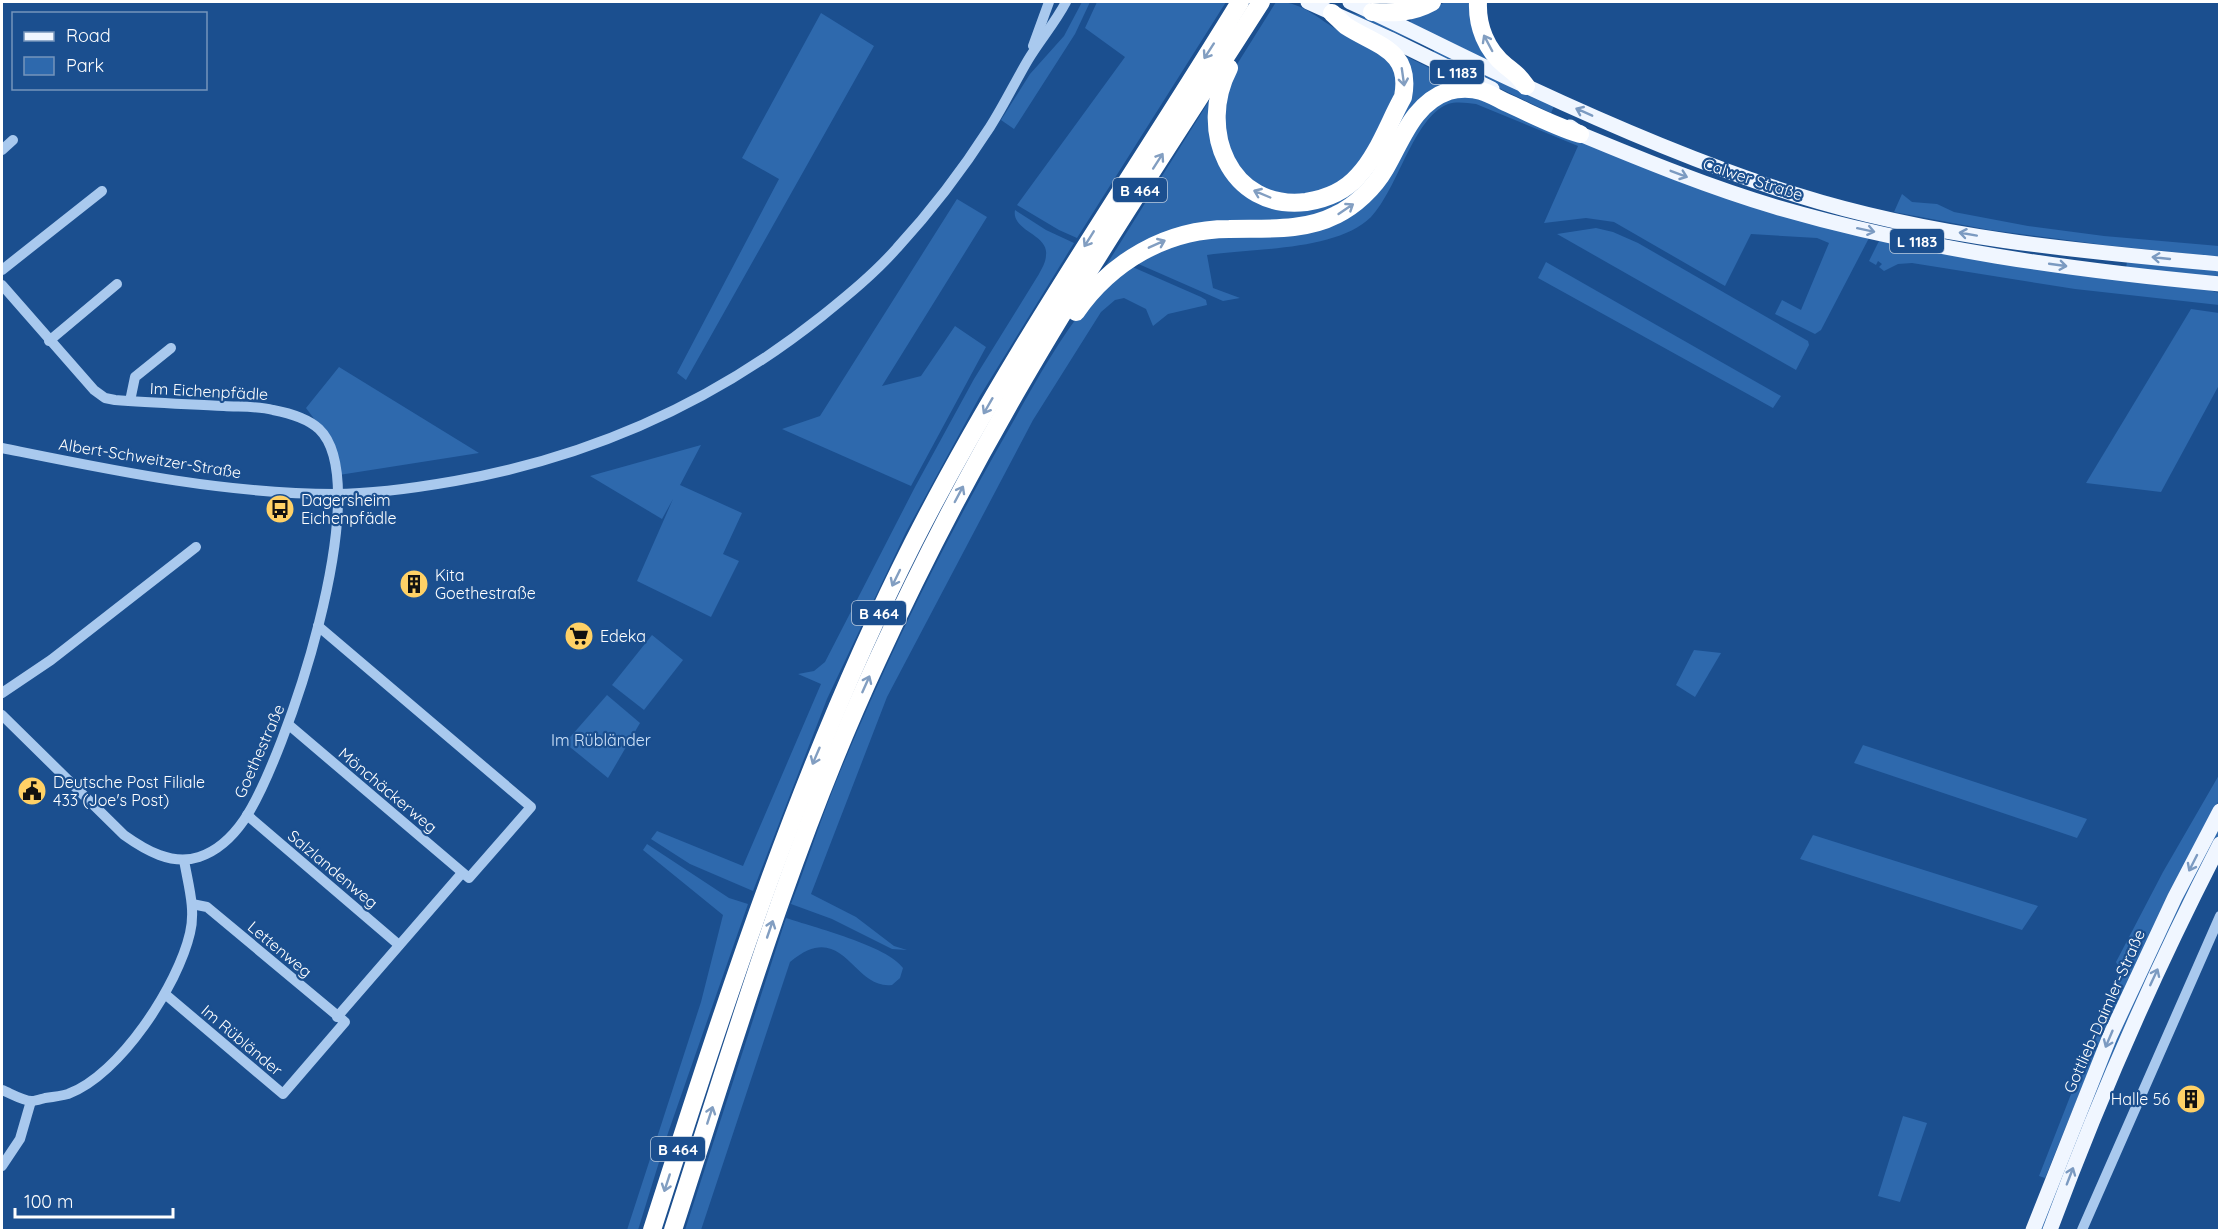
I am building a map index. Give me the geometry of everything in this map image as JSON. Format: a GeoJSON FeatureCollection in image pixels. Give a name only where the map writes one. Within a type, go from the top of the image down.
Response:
{"type":"FeatureCollection","features":[{"type":"Feature","properties":{"kind":"highway","name":"B 464"},"geometry":{"type":"LineString","coordinates":[[652,1230],[771,873],[811,768],[879,613],[956,462],[1022,347],[1240,2]]}},
{"type":"Feature","properties":{"kind":"highway","name":"B 464"},"geometry":{"type":"LineString","coordinates":[[673,1230],[771,926],[838,750],[875,664],[936,537],[1039,354],[1261,2]]}},
{"type":"Feature","properties":{"kind":"highway"},"geometry":{"type":"LineString","coordinates":[[1372,12],[1398,13],[1432,2]]}},
{"type":"Feature","properties":{"kind":"highway"},"geometry":{"type":"LineString","coordinates":[[1478,2],[1478,18],[1484,37],[1493,53],[1518,74],[1526,87]]}},
{"type":"Feature","properties":{"kind":"highway"},"geometry":{"type":"LineString","coordinates":[[1244,28],[1236,54],[1219,89],[1216,105],[1215,122],[1222,153],[1233,173],[1250,189],[1280,201],[1315,201],[1345,187],[1368,163],[1403,97],[1405,86],[1404,74],[1393,53],[1345,25],[1332,13]]}},
{"type":"Feature","properties":{"kind":"highway"},"geometry":{"type":"LineString","coordinates":[[1039,354],[1059,336],[1097,285],[1144,250],[1167,240],[1206,230],[1298,227],[1335,216],[1350,207],[1375,183],[1417,113],[1426,104],[1450,91],[1480,90],[1580,134]]}},
{"type":"Feature","properties":{"kind":"main road","name":"Calwer Straße"},"geometry":{"type":"LineString","coordinates":[[1308,2],[1566,124],[1580,134],[1700,182],[1776,207],[1845,226],[2005,258],[2220,285]]}},
{"type":"Feature","properties":{"kind":"main road","name":"Calwer Straße"},"geometry":{"type":"LineString","coordinates":[[1350,2],[1526,87],[1637,136],[1798,195],[1850,210],[2008,241],[2220,264]]}},
{"type":"Feature","properties":{"kind":"main road","name":"Gottlieb-Daimler-Straße"},"geometry":{"type":"LineString","coordinates":[[2033,1230],[2110,1036],[2170,908],[2220,811]]}},
{"type":"Feature","properties":{"kind":"main road","name":"Gottlieb-Daimler-Straße"},"geometry":{"type":"LineString","coordinates":[[2050,1230],[2129,1032],[2184,914],[2220,844]]}},
{"type":"Feature","properties":{"kind":"street"},"geometry":{"type":"LineString","coordinates":[[1029,58],[1049,2]]}},
{"type":"Feature","properties":{"kind":"street"},"geometry":{"type":"LineString","coordinates":[[1029,58],[1058,18],[1066,2]]}},
{"type":"Feature","properties":{"kind":"street","name":"Albert-Schweitzer-Straße"},"geometry":{"type":"LineString","coordinates":[[2,448],[178,481],[263,491],[338,494],[393,491],[492,474],[579,451],[627,433],[674,412],[761,362],[840,302],[895,250],[951,183],[991,125],[1029,58]]}},
{"type":"Feature","properties":{"kind":"street"},"geometry":{"type":"LineString","coordinates":[[2,150],[13,140]]}},
{"type":"Feature","properties":{"kind":"street"},"geometry":{"type":"LineString","coordinates":[[2,270],[102,191]]}},
{"type":"Feature","properties":{"kind":"street"},"geometry":{"type":"LineString","coordinates":[[49,340],[117,284]]}},
{"type":"Feature","properties":{"kind":"street","name":"Im Eichenpfädle"},"geometry":{"type":"LineString","coordinates":[[2,285],[94,390],[105,398],[271,409],[297,416],[317,427],[328,439],[336,466],[338,494]]}},
{"type":"Feature","properties":{"kind":"street","name":"Im Eichenpfädle"},"geometry":{"type":"LineString","coordinates":[[130,401],[135,377],[171,348]]}},
{"type":"Feature","properties":{"kind":"street","name":"Goethestraße"},"geometry":{"type":"LineString","coordinates":[[184,860],[209,853],[235,832],[247,815],[271,770],[289,725],[318,626],[329,579],[338,494]]}},
{"type":"Feature","properties":{"kind":"street"},"geometry":{"type":"LineString","coordinates":[[2,693],[51,660],[196,547]]}},
{"type":"Feature","properties":{"kind":"street","name":"Im Rübländer"},"geometry":{"type":"LineString","coordinates":[[165,994],[283,1094],[399,945],[531,807],[318,626]]}},
{"type":"Feature","properties":{"kind":"street"},"geometry":{"type":"LineString","coordinates":[[2,716],[124,836],[155,854],[184,860],[192,904],[191,931],[165,994],[130,1043],[93,1078],[67,1094],[31,1101],[2,1090]]}},
{"type":"Feature","properties":{"kind":"street","name":"Mönchäckerweg"},"geometry":{"type":"LineString","coordinates":[[289,725],[465,875]]}},
{"type":"Feature","properties":{"kind":"street","name":"Salzlandenweg"},"geometry":{"type":"LineString","coordinates":[[247,815],[399,945]]}},
{"type":"Feature","properties":{"kind":"street","name":"Lettenweg"},"geometry":{"type":"LineString","coordinates":[[192,904],[207,907],[341,1019]]}},
{"type":"Feature","properties":{"kind":"street"},"geometry":{"type":"LineString","coordinates":[[2082,1230],[2220,916]]}},
{"type":"Feature","properties":{"kind":"street"},"geometry":{"type":"LineString","coordinates":[[2,1166],[20,1139],[31,1101]]}},
{"type":"Feature","properties":{"kind":"green space"},"geometry":{"type":"Polygon","coordinates":[[[1082,2],[1090,2],[1075,34],[1014,129],[1001,120],[1030,74],[1064,36],[1082,2]]]}},
{"type":"Feature","properties":{"kind":"green space"},"geometry":{"type":"Polygon","coordinates":[[[1097,2],[1226,2],[1077,238],[1017,205],[1125,57],[1085,28],[1097,2]]]}},
{"type":"Feature","properties":{"kind":"green space"},"geometry":{"type":"Polygon","coordinates":[[[1276,2],[1303,8],[1343,33],[1386,53],[1399,84],[1359,169],[1315,196],[1269,192],[1248,178],[1223,143],[1229,77],[1276,2]]]}},
{"type":"Feature","properties":{"kind":"green space"},"geometry":{"type":"Polygon","coordinates":[[[1445,2],[1474,2],[1492,57],[1487,60],[1410,23],[1411,17],[1445,2]]]}},
{"type":"Feature","properties":{"kind":"green space"},"geometry":{"type":"Polygon","coordinates":[[[1348,12],[1371,18],[1554,106],[1551,113],[1457,68],[1433,54],[1434,50],[1348,12]]]}},
{"type":"Feature","properties":{"kind":"green space"},"geometry":{"type":"Polygon","coordinates":[[[821,13],[874,46],[686,380],[677,373],[779,179],[742,158],[821,13]]]}},
{"type":"Feature","properties":{"kind":"green space"},"geometry":{"type":"Polygon","coordinates":[[[1401,54],[1442,74],[1448,87],[1361,190],[1324,214],[1144,242],[1123,253],[1109,265],[1107,264],[1209,101],[1212,102],[1225,170],[1309,207],[1388,142],[1401,54]]]}},
{"type":"Feature","properties":{"kind":"green space"},"geometry":{"type":"Polygon","coordinates":[[[1467,95],[1869,238],[1821,330],[1815,334],[1775,314],[1782,300],[1801,310],[1829,243],[1817,238],[1751,234],[1725,286],[1614,222],[1586,218],[1544,223],[1578,146],[1476,104],[1458,102],[1448,104],[1436,112],[1425,124],[1381,205],[1371,217],[1356,228],[1317,242],[1207,255],[1213,288],[1240,298],[1223,301],[1134,262],[1193,237],[1323,226],[1435,104],[1467,95]]]}},
{"type":"Feature","properties":{"kind":"green space"},"geometry":{"type":"Polygon","coordinates":[[[1902,194],[1912,202],[1937,204],[1954,212],[2028,226],[2104,236],[2219,246],[2219,257],[1990,230],[1894,212],[1902,194]]]}},
{"type":"Feature","properties":{"kind":"green space"},"geometry":{"type":"Polygon","coordinates":[[[957,199],[987,217],[882,386],[921,376],[955,326],[986,347],[911,486],[782,429],[820,416],[957,199]]]}},
{"type":"Feature","properties":{"kind":"green space"},"geometry":{"type":"Polygon","coordinates":[[[1015,210],[1046,230],[1074,243],[980,396],[906,532],[827,699],[753,891],[690,864],[651,839],[657,831],[743,866],[821,684],[798,674],[814,671],[825,662],[915,487],[974,379],[1043,267],[1046,258],[1045,248],[1042,242],[1019,223],[1015,217],[1015,210]]]}},
{"type":"Feature","properties":{"kind":"green space"},"geometry":{"type":"Polygon","coordinates":[[[1596,228],[1613,232],[1638,243],[1808,341],[1809,345],[1796,370],[1557,234],[1596,228]]]}},
{"type":"Feature","properties":{"kind":"green space"},"geometry":{"type":"Polygon","coordinates":[[[1879,241],[2209,290],[2219,293],[2219,305],[2075,289],[1912,263],[1898,264],[1884,271],[1879,267],[1882,264],[1878,261],[1876,265],[1869,261],[1879,241]]]}},
{"type":"Feature","properties":{"kind":"green space"},"geometry":{"type":"Polygon","coordinates":[[[2127,261],[2219,269],[2219,276],[2126,269],[2127,261]]]}},
{"type":"Feature","properties":{"kind":"green space"},"geometry":{"type":"Polygon","coordinates":[[[1546,262],[1781,396],[1773,408],[1538,278],[1546,262]]]}},
{"type":"Feature","properties":{"kind":"green space"},"geometry":{"type":"Polygon","coordinates":[[[1128,265],[1201,297],[1206,300],[1207,305],[1168,314],[1153,326],[1146,309],[1124,298],[1115,300],[1101,312],[1033,420],[887,697],[811,894],[856,917],[894,946],[907,950],[892,949],[832,919],[791,904],[840,772],[894,649],[975,489],[1029,393],[1075,320],[1092,298],[1128,265]]]}},
{"type":"Feature","properties":{"kind":"green space"},"geometry":{"type":"Polygon","coordinates":[[[2191,309],[2219,313],[2219,385],[2161,492],[2086,483],[2191,309]]]}},
{"type":"Feature","properties":{"kind":"green space"},"geometry":{"type":"Polygon","coordinates":[[[339,367],[479,453],[339,475],[330,440],[306,408],[339,367]]]}},
{"type":"Feature","properties":{"kind":"green space"},"geometry":{"type":"Polygon","coordinates":[[[701,445],[680,485],[742,513],[723,554],[739,561],[711,617],[637,581],[673,499],[662,519],[590,476],[701,445]]]}},
{"type":"Feature","properties":{"kind":"green space"},"geometry":{"type":"Polygon","coordinates":[[[652,635],[683,660],[644,710],[612,685],[652,635]]]}},
{"type":"Feature","properties":{"kind":"green space"},"geometry":{"type":"Polygon","coordinates":[[[1694,650],[1721,653],[1695,697],[1676,685],[1694,650]]]}},
{"type":"Feature","properties":{"kind":"green space","name":"Im Rübländer"},"geometry":{"type":"Polygon","coordinates":[[[607,695],[640,723],[608,778],[565,743],[607,695]]]}},
{"type":"Feature","properties":{"kind":"green space"},"geometry":{"type":"Polygon","coordinates":[[[1863,745],[2087,819],[2077,838],[1854,763],[1863,745]]]}},
{"type":"Feature","properties":{"kind":"green space"},"geometry":{"type":"Polygon","coordinates":[[[2219,775],[2219,800],[2182,871],[2101,1040],[2045,1178],[2039,1176],[2120,969],[2116,962],[2163,872],[2219,775]]]}},
{"type":"Feature","properties":{"kind":"green space"},"geometry":{"type":"Polygon","coordinates":[[[2219,824],[2219,835],[2205,862],[2046,1230],[2040,1230],[2109,1055],[2219,824]]]}},
{"type":"Feature","properties":{"kind":"green space"},"geometry":{"type":"Polygon","coordinates":[[[1813,835],[2038,906],[2022,930],[1800,859],[1813,835]]]}},
{"type":"Feature","properties":{"kind":"green space"},"geometry":{"type":"Polygon","coordinates":[[[647,844],[729,898],[748,904],[668,1133],[638,1230],[627,1230],[701,1002],[723,915],[643,850],[647,844]]]}},
{"type":"Feature","properties":{"kind":"green space"},"geometry":{"type":"Polygon","coordinates":[[[786,918],[849,938],[882,952],[903,968],[900,978],[892,985],[878,984],[846,958],[823,947],[808,950],[790,962],[701,1230],[685,1230],[786,918]]]}},
{"type":"Feature","properties":{"kind":"green space"},"geometry":{"type":"Polygon","coordinates":[[[1903,1116],[1927,1123],[1900,1202],[1878,1196],[1903,1116]]]}},
{"type":"Feature","properties":{"kind":"place","name":"Dagersheim Eichenpfädle"},"geometry":{"type":"Point","coordinates":[280,509]}},
{"type":"Feature","properties":{"kind":"place","name":"Kita Goethestraße"},"geometry":{"type":"Point","coordinates":[414,584]}},
{"type":"Feature","properties":{"kind":"place","name":"Edeka"},"geometry":{"type":"Point","coordinates":[579,636]}},
{"type":"Feature","properties":{"kind":"place","name":"Deutsche Post Filiale 433 (Joe's Post)"},"geometry":{"type":"Point","coordinates":[32,791]}},
{"type":"Feature","properties":{"kind":"place","name":"Halle 56"},"geometry":{"type":"Point","coordinates":[2191,1099]}}]}
